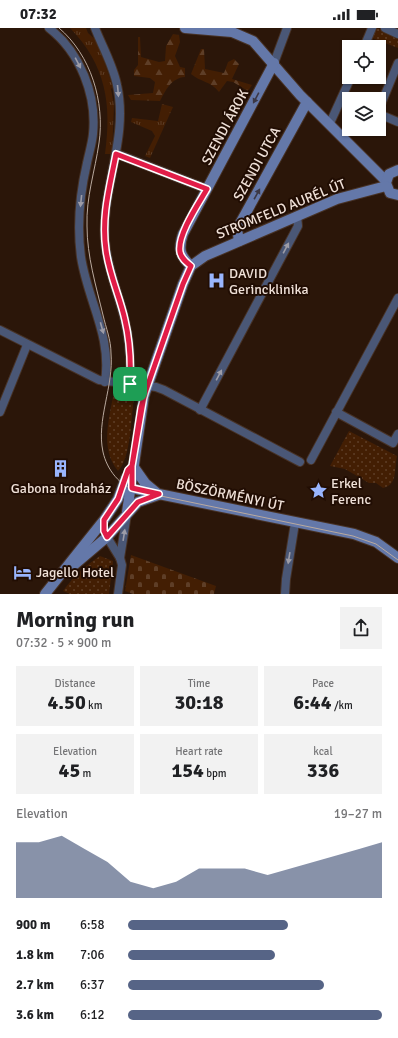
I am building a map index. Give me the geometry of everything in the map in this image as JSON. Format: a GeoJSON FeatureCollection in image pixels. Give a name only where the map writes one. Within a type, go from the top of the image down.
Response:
{"type":"FeatureCollection","features":[{"type":"Feature","properties":{"kind":"street"},"geometry":{"type":"LineString","coordinates":[[95,28],[117,83],[120,111],[116,154],[107,192],[105,241],[108,263],[124,316],[130,352],[130,384]]}},
{"type":"Feature","properties":{"kind":"street"},"geometry":{"type":"LineString","coordinates":[[185,28],[233,30],[253,41]]}},
{"type":"Feature","properties":{"kind":"street"},"geometry":{"type":"LineString","coordinates":[[245,28],[253,41],[274,63],[290,84],[365,158],[386,183],[390,192],[398,196]]}},
{"type":"Feature","properties":{"kind":"street"},"geometry":{"type":"LineString","coordinates":[[274,63],[287,28]]}},
{"type":"Feature","properties":{"kind":"street"},"geometry":{"type":"LineString","coordinates":[[367,40],[372,28]]}},
{"type":"Feature","properties":{"kind":"street"},"geometry":{"type":"LineString","coordinates":[[385,28],[398,34]]}},
{"type":"Feature","properties":{"kind":"street"},"geometry":{"type":"LineString","coordinates":[[52,30],[67,46],[79,64],[90,95],[94,119],[80,212],[81,257],[106,343],[107,363],[105,382]]}},
{"type":"Feature","properties":{"kind":"street","name":"SZENDI ÁROK"},"geometry":{"type":"LineString","coordinates":[[191,266],[181,255],[180,242],[182,234],[274,63]]}},
{"type":"Feature","properties":{"kind":"street"},"geometry":{"type":"LineString","coordinates":[[386,92],[398,63]]}},
{"type":"Feature","properties":{"kind":"street"},"geometry":{"type":"LineString","coordinates":[[330,123],[348,84]]}},
{"type":"Feature","properties":{"kind":"street","name":"SZENDI UTCA"},"geometry":{"type":"LineString","coordinates":[[239,241],[238,229],[307,102]]}},
{"type":"Feature","properties":{"kind":"street"},"geometry":{"type":"LineString","coordinates":[[386,117],[398,122]]}},
{"type":"Feature","properties":{"kind":"street"},"geometry":{"type":"LineString","coordinates":[[116,154],[207,189]]}},
{"type":"Feature","properties":{"kind":"street"},"geometry":{"type":"LineString","coordinates":[[365,158],[383,169],[397,170]]}},
{"type":"Feature","properties":{"kind":"street"},"geometry":{"type":"LineString","coordinates":[[386,183],[388,176],[397,170]]}},
{"type":"Feature","properties":{"kind":"street","name":"STROMFELD AURÉL ÚT"},"geometry":{"type":"LineString","coordinates":[[191,266],[205,256],[297,216],[337,199],[386,183]]}},
{"type":"Feature","properties":{"kind":"street"},"geometry":{"type":"LineString","coordinates":[[200,410],[298,226],[297,216]]}},
{"type":"Feature","properties":{"kind":"street"},"geometry":{"type":"LineString","coordinates":[[120,558],[127,512],[128,470],[132,466],[141,408],[147,386],[183,284],[191,266]]}},
{"type":"Feature","properties":{"kind":"street"},"geometry":{"type":"LineString","coordinates":[[311,460],[398,298]]}},
{"type":"Feature","properties":{"kind":"street"},"geometry":{"type":"LineString","coordinates":[[0,330],[27,345],[105,382],[147,386],[164,390],[300,462]]}},
{"type":"Feature","properties":{"kind":"street"},"geometry":{"type":"LineString","coordinates":[[0,412],[27,345]]}},
{"type":"Feature","properties":{"kind":"street"},"geometry":{"type":"LineString","coordinates":[[336,412],[393,443],[398,434]]}},
{"type":"Feature","properties":{"kind":"street","name":"BÖSZÖRMÉNYI ÚT"},"geometry":{"type":"LineString","coordinates":[[132,466],[150,488],[159,494]]}},
{"type":"Feature","properties":{"kind":"street"},"geometry":{"type":"LineString","coordinates":[[47,591],[104,520],[128,485]]}},
{"type":"Feature","properties":{"kind":"street","name":"BÖSZÖRMÉNYI ÚT"},"geometry":{"type":"LineString","coordinates":[[128,485],[159,494],[295,523],[303,530],[352,540],[369,539],[382,546],[398,558]]}},
{"type":"Feature","properties":{"kind":"street","name":"BÖSZÖRMÉNYI ÚT"},"geometry":{"type":"LineString","coordinates":[[127,512],[138,502],[159,494]]}},
{"type":"Feature","properties":{"kind":"street"},"geometry":{"type":"LineString","coordinates":[[47,591],[107,537],[127,512]]}},
{"type":"Feature","properties":{"kind":"street"},"geometry":{"type":"LineString","coordinates":[[104,520],[104,531],[120,558],[122,565],[118,594]]}},
{"type":"Feature","properties":{"kind":"street"},"geometry":{"type":"LineString","coordinates":[[285,594],[295,523]]}},
{"type":"Feature","properties":{"kind":"green space"},"geometry":{"type":"Polygon","coordinates":[[[70,28],[86,28],[88,33],[97,41],[113,87],[111,89],[114,105],[112,154],[105,154],[108,118],[104,86],[99,71],[92,56],[70,28]]]}},
{"type":"Feature","properties":{"kind":"green space"},"geometry":{"type":"Polygon","coordinates":[[[377,28],[398,36],[398,48],[386,43],[386,40],[377,40],[372,38],[377,28]]]}},
{"type":"Feature","properties":{"kind":"green space"},"geometry":{"type":"Polygon","coordinates":[[[173,34],[179,35],[180,42],[175,56],[180,67],[185,68],[185,77],[173,82],[160,101],[131,100],[128,95],[153,93],[155,82],[150,78],[134,76],[134,70],[138,65],[138,37],[140,37],[141,57],[159,62],[165,61],[166,46],[173,34]]]}},
{"type":"Feature","properties":{"kind":"green space"},"geometry":{"type":"Polygon","coordinates":[[[201,49],[204,49],[205,69],[224,73],[228,62],[234,59],[239,64],[232,79],[252,85],[248,91],[233,82],[227,81],[219,92],[213,86],[191,74],[201,49]]]}},
{"type":"Feature","properties":{"kind":"green space"},"geometry":{"type":"Polygon","coordinates":[[[162,104],[173,107],[150,158],[145,156],[155,136],[152,131],[131,122],[132,118],[158,121],[162,104]]]}},
{"type":"Feature","properties":{"kind":"green space"},"geometry":{"type":"Polygon","coordinates":[[[114,390],[130,391],[134,398],[130,437],[126,457],[118,471],[112,462],[107,442],[108,422],[114,390]]]}},
{"type":"Feature","properties":{"kind":"green space"},"geometry":{"type":"Polygon","coordinates":[[[349,431],[397,456],[394,476],[391,484],[383,488],[376,483],[369,483],[345,469],[330,466],[349,431]]]}},
{"type":"Feature","properties":{"kind":"green space"},"geometry":{"type":"Polygon","coordinates":[[[131,555],[216,586],[214,594],[133,594],[125,591],[131,555]]]}},
{"type":"Feature","properties":{"kind":"green space"},"geometry":{"type":"Polygon","coordinates":[[[100,556],[113,561],[109,594],[70,594],[63,591],[80,572],[100,556]]]}},
{"type":"Feature","properties":{"kind":"tram line"},"geometry":{"type":"LineString","coordinates":[[59,28],[80,52],[87,65],[93,80],[100,112],[99,143],[89,194],[87,237],[92,271],[111,348],[110,378],[103,415],[101,440],[105,459],[111,471],[125,485],[137,491],[353,536],[376,544],[398,560]]}},
{"type":"Feature","properties":{"kind":"place","name":"DAVID Gerincklinika"},"geometry":{"type":"Point","coordinates":[216,281]}},
{"type":"Feature","properties":{"kind":"place","name":"Gabona Irodaház"},"geometry":{"type":"Point","coordinates":[61,468]}},
{"type":"Feature","properties":{"kind":"place","name":"Erkel Ferenc"},"geometry":{"type":"Point","coordinates":[318,491]}},
{"type":"Feature","properties":{"kind":"place","name":"Jagello Hotel"},"geometry":{"type":"Point","coordinates":[23,572]}},
{"type":"Feature","properties":{"kind":"route"},"geometry":{"type":"LineString","coordinates":[[130,384],[131,365],[128,334],[108,263],[104,232],[107,192],[116,154],[207,189],[182,234],[180,246],[181,255],[191,266],[183,284],[152,372],[141,408],[136,447],[132,466],[132,488],[159,494],[138,502],[127,512],[107,537],[104,531],[104,520],[118,499],[128,470],[132,466],[141,408],[144,396],[147,386],[135,386],[130,384]]}}]}
